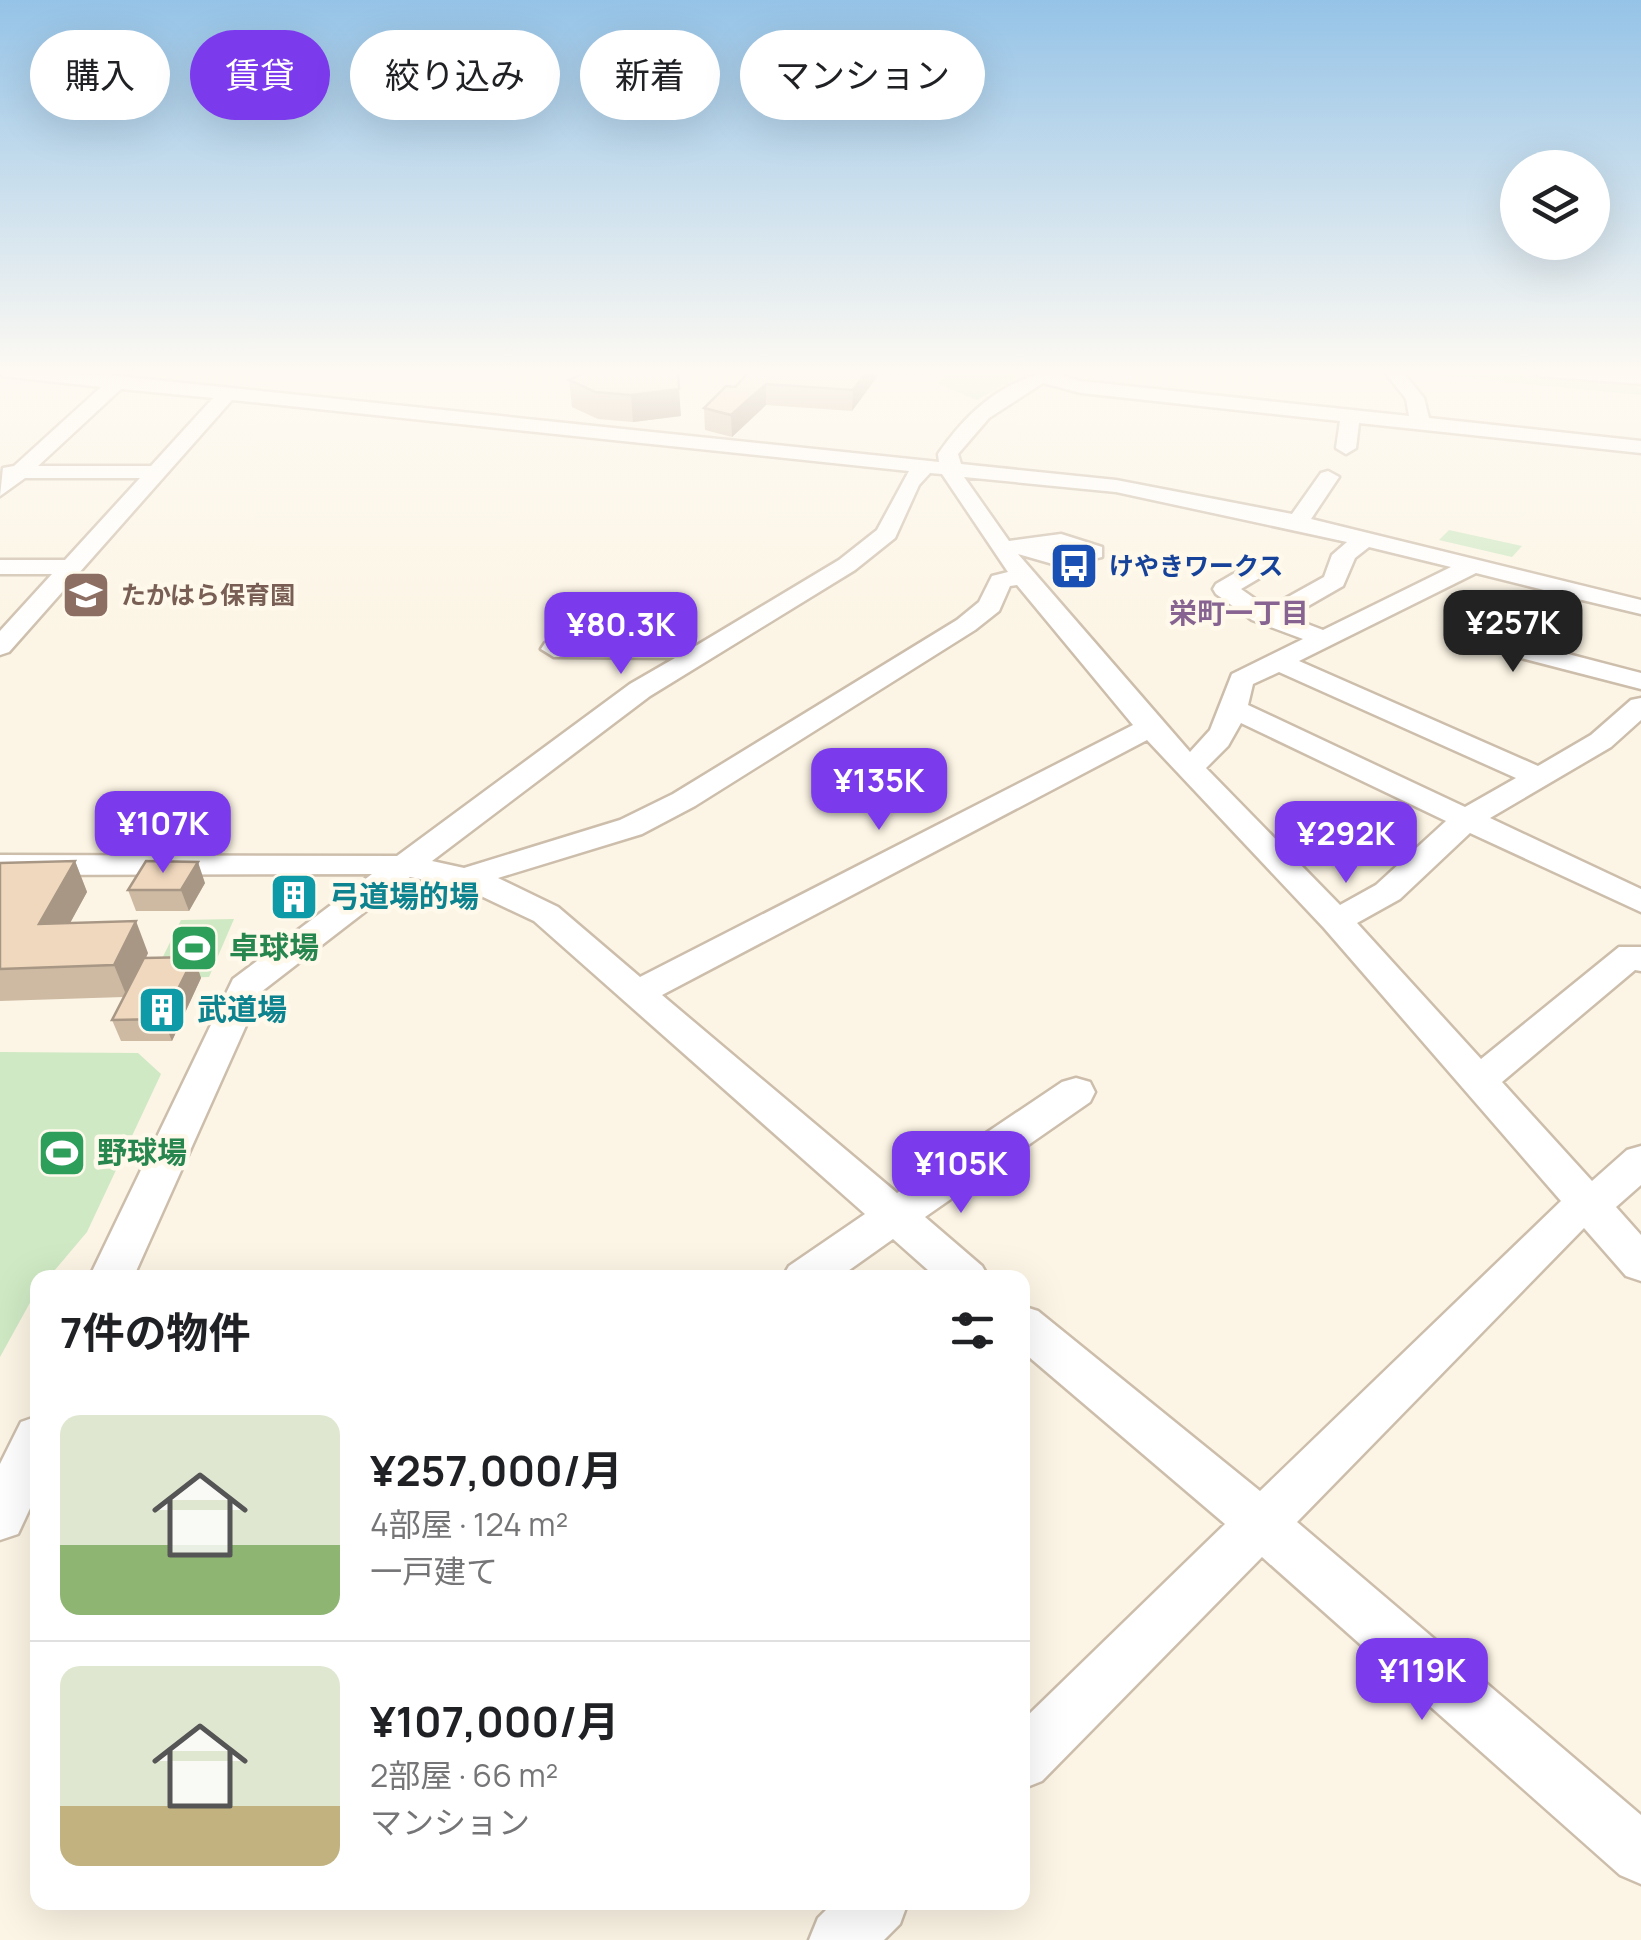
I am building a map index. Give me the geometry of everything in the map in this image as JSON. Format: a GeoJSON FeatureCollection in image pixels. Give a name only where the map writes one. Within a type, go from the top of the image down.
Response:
{"type":"FeatureCollection","features":[{"type":"Feature","properties":{"kind":"street"},"geometry":{"type":"LineString","coordinates":[[0,648],[164,462]]}},
{"type":"Feature","properties":{"kind":"street"},"geometry":{"type":"LineString","coordinates":[[892,462],[1154,491],[1298,522],[1641,608]]}},
{"type":"Feature","properties":{"kind":"street"},"geometry":{"type":"LineString","coordinates":[[950,462],[955,482],[1150,727],[1336,921],[1641,1264]]}},
{"type":"Feature","properties":{"kind":"street"},"geometry":{"type":"LineString","coordinates":[[116,1270],[246,987],[694,655],[847,565],[887,534],[909,484],[926,465]]}},
{"type":"Feature","properties":{"kind":"street"},"geometry":{"type":"LineString","coordinates":[[0,490],[10,472],[154,472]]}},
{"type":"Feature","properties":{"kind":"street"},"geometry":{"type":"LineString","coordinates":[[1298,522],[1328,477]]}},
{"type":"Feature","properties":{"kind":"street"},"geometry":{"type":"LineString","coordinates":[[1269,618],[1335,581],[1344,556],[1365,540]]}},
{"type":"Feature","properties":{"kind":"street"},"geometry":{"type":"LineString","coordinates":[[470,876],[631,827],[684,800],[966,625],[990,606],[1000,581],[1016,558]]}},
{"type":"Feature","properties":{"kind":"street"},"geometry":{"type":"LineString","coordinates":[[1188,767],[1214,750],[1238,695],[1280,662],[1472,566]]}},
{"type":"Feature","properties":{"kind":"street"},"geometry":{"type":"LineString","coordinates":[[0,567],[73,568]]}},
{"type":"Feature","properties":{"kind":"street"},"geometry":{"type":"LineString","coordinates":[[1260,568],[1224,589],[1269,618],[1325,639]]}},
{"type":"Feature","properties":{"kind":"street"},"geometry":{"type":"LineString","coordinates":[[1568,590],[1539,622],[1526,650],[1641,681]]}},
{"type":"Feature","properties":{"kind":"street"},"geometry":{"type":"LineString","coordinates":[[554,649],[670,648],[694,655]]}},
{"type":"Feature","properties":{"kind":"street"},"geometry":{"type":"LineString","coordinates":[[1280,662],[1539,777]]}},
{"type":"Feature","properties":{"kind":"street"},"geometry":{"type":"LineString","coordinates":[[1238,695],[1465,820],[1641,902]]}},
{"type":"Feature","properties":{"kind":"street"},"geometry":{"type":"LineString","coordinates":[[1336,921],[1388,892],[1465,820],[1601,741],[1641,706]]}},
{"type":"Feature","properties":{"kind":"street"},"geometry":{"type":"LineString","coordinates":[[637,993],[1150,727]]}},
{"type":"Feature","properties":{"kind":"street"},"geometry":{"type":"LineString","coordinates":[[0,866],[410,866],[470,876],[502,887],[546,914],[958,1270]]}},
{"type":"Feature","properties":{"kind":"street"},"geometry":{"type":"LineString","coordinates":[[1480,1080],[1631,956],[1641,960]]}},
{"type":"Feature","properties":{"kind":"street"},"geometry":{"type":"LineString","coordinates":[[816,1270],[1076,1092]]}},
{"type":"Feature","properties":{"kind":"street"},"geometry":{"type":"LineString","coordinates":[[1030,1753],[1572,1214],[1588,1208],[1641,1161]]}},
{"type":"Feature","properties":{"kind":"street"},"geometry":{"type":"LineString","coordinates":[[1030,1331],[1263,1525],[1641,1854]]}},
{"type":"Feature","properties":{"kind":"street"},"geometry":{"type":"LineString","coordinates":[[0,1518],[30,1454]]}},
{"type":"Feature","properties":{"kind":"street"},"geometry":{"type":"LineString","coordinates":[[840,1940],[870,1910]]}},
{"type":"Feature","properties":{"kind":"green space"},"geometry":{"type":"Polygon","coordinates":[[[1449,530],[1522,546],[1512,557],[1439,540],[1449,530]]]}},
{"type":"Feature","properties":{"kind":"green space","name":"卓球場"},"geometry":{"type":"Polygon","coordinates":[[[234,919],[209,977],[152,979],[181,920],[234,919]]]}},
{"type":"Feature","properties":{"kind":"green space","name":"野球場"},"geometry":{"type":"Polygon","coordinates":[[[0,1052],[138,1053],[161,1074],[87,1232],[55,1270],[30,1270],[30,1303],[0,1357],[0,1052]]]}},
{"type":"Feature","properties":{"kind":"building"},"geometry":{"type":"Polygon","coordinates":[[[75,861],[39,924],[136,921],[114,965],[0,969],[0,863],[75,861]]]}},
{"type":"Feature","properties":{"kind":"building"},"geometry":{"type":"Polygon","coordinates":[[[146,861],[198,862],[181,890],[128,890],[146,861]]]}},
{"type":"Feature","properties":{"kind":"building"},"geometry":{"type":"Polygon","coordinates":[[[194,957],[163,1019],[112,1020],[144,958],[194,957]]]}},
{"type":"Feature","properties":{"kind":"place","name":"けやきワークス"},"geometry":{"type":"Point","coordinates":[1074,566]}},
{"type":"Feature","properties":{"kind":"place","name":"たかはら保育園"},"geometry":{"type":"Point","coordinates":[86,595]}},
{"type":"Feature","properties":{"kind":"place","name":"弓道場的場"},"geometry":{"type":"Point","coordinates":[294,897]}},
{"type":"Feature","properties":{"kind":"place","name":"卓球場"},"geometry":{"type":"Point","coordinates":[194,948]}},
{"type":"Feature","properties":{"kind":"place","name":"武道場"},"geometry":{"type":"Point","coordinates":[162,1010]}},
{"type":"Feature","properties":{"kind":"place","name":"野球場"},"geometry":{"type":"Point","coordinates":[62,1153]}},
{"type":"Feature","properties":{"kind":"district","name":"栄町一丁目"},"geometry":{"type":"Point","coordinates":[1239,613]}}]}
